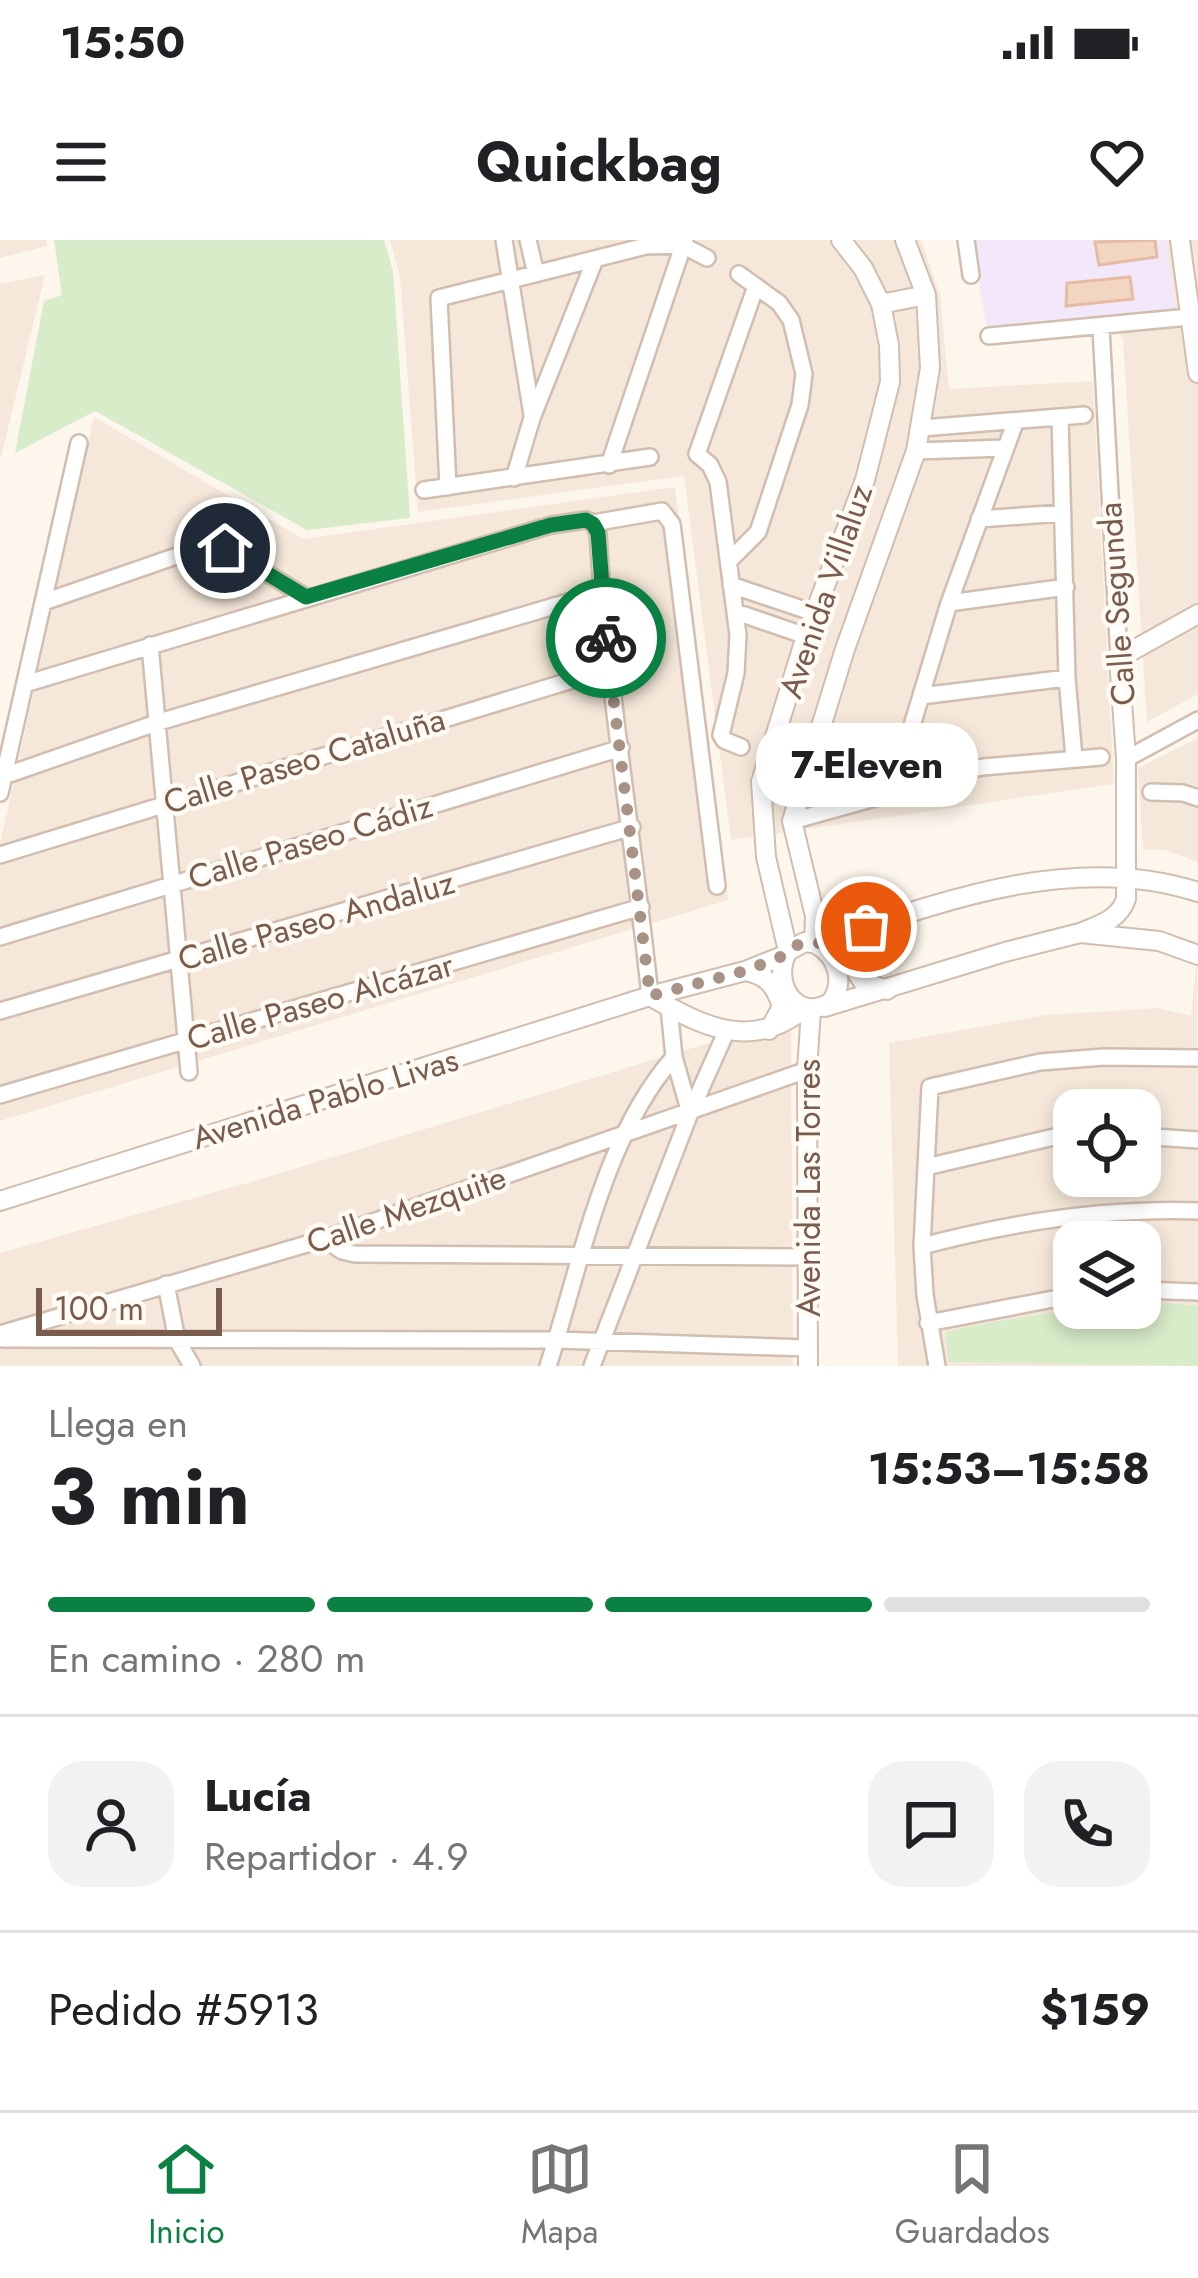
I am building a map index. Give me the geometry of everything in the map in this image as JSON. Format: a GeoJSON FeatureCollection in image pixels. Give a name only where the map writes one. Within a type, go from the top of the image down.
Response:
{"type":"FeatureCollection","features":[{"type":"Feature","properties":{"kind":"street"},"geometry":{"type":"LineString","coordinates":[[503,240],[532,418]]}},
{"type":"Feature","properties":{"kind":"street"},"geometry":{"type":"LineString","coordinates":[[528,240],[536,274]]}},
{"type":"Feature","properties":{"kind":"street","name":"Avenida Villaluz"},"geometry":{"type":"LineString","coordinates":[[786,953],[761,782],[806,636],[865,480],[890,382],[890,345],[881,304],[863,268],[841,240]]}},
{"type":"Feature","properties":{"kind":"street","name":"Avenida Villaluz"},"geometry":{"type":"LineString","coordinates":[[792,821],[845,649],[922,428],[930,368],[926,295],[905,240]]}},
{"type":"Feature","properties":{"kind":"street"},"geometry":{"type":"LineString","coordinates":[[966,240],[971,275]]}},
{"type":"Feature","properties":{"kind":"street"},"geometry":{"type":"LineString","coordinates":[[1180,240],[1198,373]]}},
{"type":"Feature","properties":{"kind":"street"},"geometry":{"type":"LineString","coordinates":[[448,487],[436,303],[442,295],[646,246],[684,243],[707,258]]}},
{"type":"Feature","properties":{"kind":"street"},"geometry":{"type":"LineString","coordinates":[[609,465],[684,243]]}},
{"type":"Feature","properties":{"kind":"street"},"geometry":{"type":"LineString","coordinates":[[514,478],[532,418],[594,262]]}},
{"type":"Feature","properties":{"kind":"street"},"geometry":{"type":"LineString","coordinates":[[729,561],[758,532],[800,405],[804,374],[791,320],[779,303],[739,274]]}},
{"type":"Feature","properties":{"kind":"street"},"geometry":{"type":"LineString","coordinates":[[742,747],[724,740],[721,733],[738,656],[718,482],[710,465],[692,453],[756,286]]}},
{"type":"Feature","properties":{"kind":"street"},"geometry":{"type":"LineString","coordinates":[[881,304],[926,295]]}},
{"type":"Feature","properties":{"kind":"street"},"geometry":{"type":"LineString","coordinates":[[989,336],[1189,317]]}},
{"type":"Feature","properties":{"kind":"street","name":"Calle Segunda"},"geometry":{"type":"LineString","coordinates":[[1101,328],[1126,759],[1128,879]]}},
{"type":"Feature","properties":{"kind":"street"},"geometry":{"type":"LineString","coordinates":[[922,428],[1084,415]]}},
{"type":"Feature","properties":{"kind":"street"},"geometry":{"type":"LineString","coordinates":[[1060,417],[1073,758]]}},
{"type":"Feature","properties":{"kind":"street"},"geometry":{"type":"LineString","coordinates":[[894,785],[949,603],[1015,423]]}},
{"type":"Feature","properties":{"kind":"street"},"geometry":{"type":"LineString","coordinates":[[2,784],[79,443]]}},
{"type":"Feature","properties":{"kind":"street"},"geometry":{"type":"LineString","coordinates":[[916,451],[1005,448]]}},
{"type":"Feature","properties":{"kind":"street"},"geometry":{"type":"LineString","coordinates":[[424,490],[650,457]]}},
{"type":"Feature","properties":{"kind":"street"},"geometry":{"type":"LineString","coordinates":[[593,524],[658,511],[672,524],[717,886]]}},
{"type":"Feature","properties":{"kind":"street"},"geometry":{"type":"LineString","coordinates":[[979,519],[1063,513]]}},
{"type":"Feature","properties":{"kind":"street"},"geometry":{"type":"LineString","coordinates":[[25,684],[551,525],[586,520],[598,533],[608,669],[632,827],[650,996],[728,1030],[770,1030],[836,996],[839,981],[829,952],[815,943]]}},
{"type":"Feature","properties":{"kind":"street"},"geometry":{"type":"LineString","coordinates":[[44,602],[203,546],[225,548],[306,597]]}},
{"type":"Feature","properties":{"kind":"street"},"geometry":{"type":"LineString","coordinates":[[731,585],[853,626]]}},
{"type":"Feature","properties":{"kind":"street"},"geometry":{"type":"LineString","coordinates":[[949,603],[1066,587]]}},
{"type":"Feature","properties":{"kind":"street"},"geometry":{"type":"LineString","coordinates":[[2,784],[159,722],[602,592]]}},
{"type":"Feature","properties":{"kind":"street"},"geometry":{"type":"LineString","coordinates":[[736,612],[845,649]]}},
{"type":"Feature","properties":{"kind":"street"},"geometry":{"type":"LineString","coordinates":[[1119,658],[1198,614]]}},
{"type":"Feature","properties":{"kind":"street"},"geometry":{"type":"LineString","coordinates":[[150,645],[189,1072]]}},
{"type":"Feature","properties":{"kind":"street","name":"Calle Paseo Cataluña"},"geometry":{"type":"LineString","coordinates":[[0,855],[608,669]]}},
{"type":"Feature","properties":{"kind":"street"},"geometry":{"type":"LineString","coordinates":[[921,696],[1067,678]]}},
{"type":"Feature","properties":{"kind":"street"},"geometry":{"type":"LineString","coordinates":[[1126,759],[1198,720]]}},
{"type":"Feature","properties":{"kind":"street","name":"Calle Paseo Cádiz"},"geometry":{"type":"LineString","coordinates":[[0,937],[621,748]]}},
{"type":"Feature","properties":{"kind":"street"},"geometry":{"type":"LineString","coordinates":[[764,818],[792,821],[881,796],[894,785],[983,766],[1101,757]]}},
{"type":"Feature","properties":{"kind":"street"},"geometry":{"type":"LineString","coordinates":[[764,818],[798,801],[865,779],[882,778],[894,785]]}},
{"type":"Feature","properties":{"kind":"street"},"geometry":{"type":"LineString","coordinates":[[1151,792],[1193,792]]}},
{"type":"Feature","properties":{"kind":"street"},"geometry":{"type":"LineString","coordinates":[[792,821],[815,916],[815,943]]}},
{"type":"Feature","properties":{"kind":"street","name":"Calle Paseo Andaluz"},"geometry":{"type":"LineString","coordinates":[[0,1010],[632,827]]}},
{"type":"Feature","properties":{"kind":"street"},"geometry":{"type":"LineString","coordinates":[[1128,879],[1122,910],[1080,933],[813,1009],[788,996],[781,969],[786,953],[805,942],[815,943],[1013,884],[1128,879],[1198,892]]}},
{"type":"Feature","properties":{"kind":"street","name":"Calle Paseo Alcázar"},"geometry":{"type":"LineString","coordinates":[[0,1095],[641,907]]}},
{"type":"Feature","properties":{"kind":"street"},"geometry":{"type":"LineString","coordinates":[[781,928],[804,931],[815,916]]}},
{"type":"Feature","properties":{"kind":"street"},"geometry":{"type":"LineString","coordinates":[[866,927],[855,936],[849,960],[863,982],[887,990]]}},
{"type":"Feature","properties":{"kind":"street"},"geometry":{"type":"LineString","coordinates":[[1080,933],[1159,940],[1198,956]]}},
{"type":"Feature","properties":{"kind":"street","name":"Avenida Pablo Livas"},"geometry":{"type":"LineString","coordinates":[[0,1201],[650,996],[745,971],[786,953]]}},
{"type":"Feature","properties":{"kind":"street"},"geometry":{"type":"LineString","coordinates":[[745,971],[761,976],[776,989],[782,1007],[770,1030]]}},
{"type":"Feature","properties":{"kind":"street"},"geometry":{"type":"LineString","coordinates":[[669,1007],[674,1057],[691,1113]]}},
{"type":"Feature","properties":{"kind":"street","name":"Avenida Las Torres"},"geometry":{"type":"LineString","coordinates":[[807,1357],[807,1070],[813,1009]]}},
{"type":"Feature","properties":{"kind":"street"},"geometry":{"type":"LineString","coordinates":[[592,1366],[728,1030]]}},
{"type":"Feature","properties":{"kind":"street"},"geometry":{"type":"LineString","coordinates":[[548,1366],[623,1136],[674,1057]]}},
{"type":"Feature","properties":{"kind":"street"},"geometry":{"type":"LineString","coordinates":[[937,1366],[922,1246],[928,1091],[937,1082],[1040,1062],[1198,1058]]}},
{"type":"Feature","properties":{"kind":"street","name":"Calle Mezquite"},"geometry":{"type":"LineString","coordinates":[[0,1336],[324,1239],[807,1070]]}},
{"type":"Feature","properties":{"kind":"street"},"geometry":{"type":"LineString","coordinates":[[926,1167],[1053,1137]]}},
{"type":"Feature","properties":{"kind":"street"},"geometry":{"type":"LineString","coordinates":[[1161,1137],[1198,1140]]}},
{"type":"Feature","properties":{"kind":"street"},"geometry":{"type":"LineString","coordinates":[[922,1246],[1056,1217],[1198,1211]]}},
{"type":"Feature","properties":{"kind":"street"},"geometry":{"type":"LineString","coordinates":[[324,1239],[356,1254],[808,1257]]}},
{"type":"Feature","properties":{"kind":"street"},"geometry":{"type":"LineString","coordinates":[[166,1284],[177,1340],[192,1366]]}},
{"type":"Feature","properties":{"kind":"street"},"geometry":{"type":"LineString","coordinates":[[1161,1291],[1198,1292]]}},
{"type":"Feature","properties":{"kind":"street"},"geometry":{"type":"LineString","coordinates":[[928,1323],[1053,1299]]}},
{"type":"Feature","properties":{"kind":"street"},"geometry":{"type":"LineString","coordinates":[[0,1336],[556,1340],[807,1357]]}},
{"type":"Feature","properties":{"kind":"shaded area"},"geometry":{"type":"Polygon","coordinates":[[[0,240],[46,240],[47,246],[0,258],[0,240]]]}},
{"type":"Feature","properties":{"kind":"shaded area"},"geometry":{"type":"Polygon","coordinates":[[[390,240],[921,240],[940,295],[949,389],[1093,381],[1114,784],[731,840],[684,476],[418,512],[400,277],[390,240]]]}},
{"type":"Feature","properties":{"kind":"shaded area"},"geometry":{"type":"Polygon","coordinates":[[[971,240],[1166,240],[1176,308],[987,328],[971,240]]]}},
{"type":"Feature","properties":{"kind":"shaded area"},"geometry":{"type":"Polygon","coordinates":[[[1074,240],[1198,240],[1198,694],[1147,722],[1123,340],[1074,240]]]}},
{"type":"Feature","properties":{"kind":"shaded area"},"geometry":{"type":"Polygon","coordinates":[[[45,275],[1,457],[0,458],[0,284],[45,275]]]}},
{"type":"Feature","properties":{"kind":"shaded area"},"geometry":{"type":"Polygon","coordinates":[[[94,417],[303,539],[675,487],[728,900],[0,1121],[0,844],[94,417]]]}},
{"type":"Feature","properties":{"kind":"shaded area"},"geometry":{"type":"Polygon","coordinates":[[[1198,738],[1198,862],[1165,850],[1143,849],[1138,768],[1198,738]]]}},
{"type":"Feature","properties":{"kind":"shaded area"},"geometry":{"type":"Polygon","coordinates":[[[1197,958],[1198,1366],[898,1366],[889,1043],[1047,1015],[1158,1008],[1191,1016],[1197,958]]]}},
{"type":"Feature","properties":{"kind":"shaded area"},"geometry":{"type":"Polygon","coordinates":[[[791,1018],[793,1366],[0,1366],[0,1253],[791,1018]]]}},
{"type":"Feature","properties":{"kind":"green space"},"geometry":{"type":"Polygon","coordinates":[[[54,240],[384,240],[393,271],[410,518],[307,530],[95,411],[15,453],[44,301],[62,295],[54,240]]]}},
{"type":"Feature","properties":{"kind":"green space"},"geometry":{"type":"Polygon","coordinates":[[[1161,1303],[1198,1306],[1198,1366],[948,1362],[946,1332],[1053,1313],[1053,1329],[1161,1329],[1161,1303]]]}},
{"type":"Feature","properties":{"kind":"building"},"geometry":{"type":"Polygon","coordinates":[[[1155,240],[1157,257],[1099,265],[1095,242],[1155,240]]]}},
{"type":"Feature","properties":{"kind":"building"},"geometry":{"type":"Polygon","coordinates":[[[1130,277],[1133,299],[1066,306],[1067,283],[1130,277]]]}},
{"type":"Feature","properties":{"kind":"way so far"},"geometry":{"type":"LineString","coordinates":[[606,638],[650,996],[745,971],[785,955],[796,945],[816,944],[866,927]]}},
{"type":"Feature","properties":{"kind":"place","name":"7-Eleven"},"geometry":{"type":"Point","coordinates":[866,927]}},
{"type":"Feature","properties":{"kind":"route"},"geometry":{"type":"LineString","coordinates":[[225,548],[306,597],[551,525],[586,520],[598,533],[606,638]]}}]}
